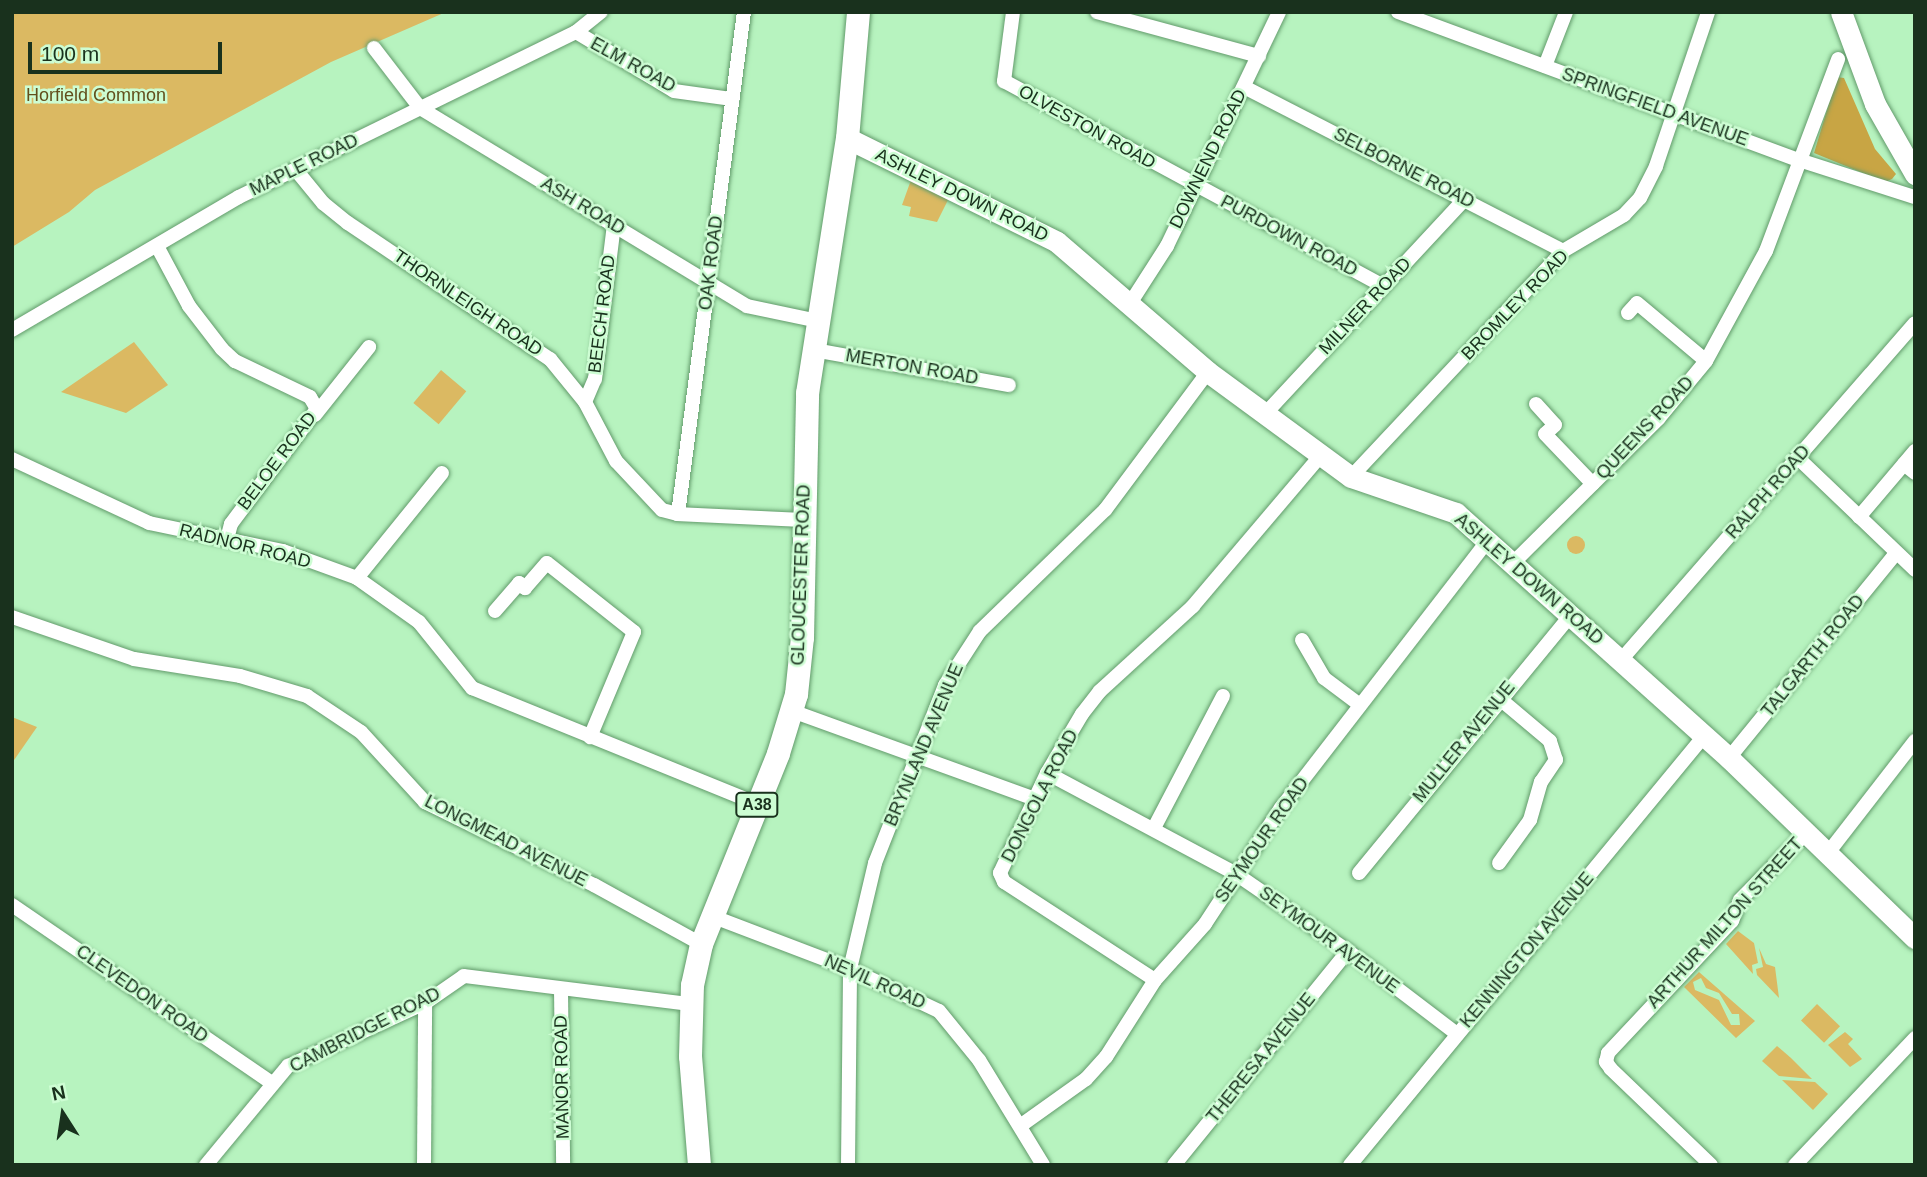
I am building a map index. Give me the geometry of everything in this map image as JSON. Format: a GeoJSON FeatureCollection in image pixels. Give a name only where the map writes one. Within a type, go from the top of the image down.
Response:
{"type":"FeatureCollection","features":[{"type":"Feature","properties":{"kind":"main road","name":"GLOUCESTER ROAD"},"geometry":{"type":"LineString","coordinates":[[699,1165],[689,1003],[701,944],[714,918],[792,711],[802,637],[802,520],[807,393],[848,138],[858,12]]}},
{"type":"Feature","properties":{"kind":"main road"},"geometry":{"type":"LineString","coordinates":[[1841,12],[1875,104],[1915,174]]}},
{"type":"Feature","properties":{"kind":"main road","name":"ASHLEY DOWN ROAD"},"geometry":{"type":"LineString","coordinates":[[848,138],[1057,242],[1131,302],[1208,372],[1351,477],[1381,490],[1436,503],[1489,539],[1729,758],[1915,938]]}},
{"type":"Feature","properties":{"kind":"street","name":"MAPLE ROAD"},"geometry":{"type":"LineString","coordinates":[[12,330],[296,170],[576,32],[601,12]]}},
{"type":"Feature","properties":{"kind":"street","name":"OAK ROAD"},"geometry":{"type":"LineString","coordinates":[[678,514],[744,12]]}},
{"type":"Feature","properties":{"kind":"street","name":"OLVESTON ROAD"},"geometry":{"type":"LineString","coordinates":[[1013,12],[1004,81],[1195,186]]}},
{"type":"Feature","properties":{"kind":"street"},"geometry":{"type":"LineString","coordinates":[[1097,12],[1259,56]]}},
{"type":"Feature","properties":{"kind":"street","name":"DOWNEND ROAD"},"geometry":{"type":"LineString","coordinates":[[1131,302],[1167,246],[1279,12]]}},
{"type":"Feature","properties":{"kind":"street","name":"SPRINGFIELD AVENUE"},"geometry":{"type":"LineString","coordinates":[[1398,12],[1423,16],[1545,66],[1674,114],[1799,160],[1914,197]]}},
{"type":"Feature","properties":{"kind":"street"},"geometry":{"type":"LineString","coordinates":[[1545,66],[1566,12]]}},
{"type":"Feature","properties":{"kind":"street","name":"BROMLEY ROAD"},"geometry":{"type":"LineString","coordinates":[[1351,477],[1563,251],[1624,215],[1640,198],[1656,166],[1708,12]]}},
{"type":"Feature","properties":{"kind":"street","name":"ELM ROAD"},"geometry":{"type":"LineString","coordinates":[[576,32],[674,91],[732,99]]}},
{"type":"Feature","properties":{"kind":"street","name":"ASH ROAD"},"geometry":{"type":"LineString","coordinates":[[374,48],[420,108],[708,283],[758,310],[818,321]]}},
{"type":"Feature","properties":{"kind":"street","name":"QUEENS ROAD"},"geometry":{"type":"LineString","coordinates":[[1515,561],[1658,419],[1706,361],[1736,313],[1766,251],[1838,59]]}},
{"type":"Feature","properties":{"kind":"street","name":"SELBORNE ROAD"},"geometry":{"type":"LineString","coordinates":[[1244,87],[1563,251]]}},
{"type":"Feature","properties":{"kind":"street","name":"THORNLEIGH ROAD"},"geometry":{"type":"LineString","coordinates":[[296,170],[323,203],[348,223],[536,347],[585,402],[615,461],[663,510],[678,514],[802,520]]}},
{"type":"Feature","properties":{"kind":"street","name":"PURDOWN ROAD"},"geometry":{"type":"LineString","coordinates":[[1195,186],[1383,286]]}},
{"type":"Feature","properties":{"kind":"street","name":"MILNER ROAD"},"geometry":{"type":"LineString","coordinates":[[1265,414],[1465,199]]}},
{"type":"Feature","properties":{"kind":"street","name":"BEECH ROAD"},"geometry":{"type":"LineString","coordinates":[[585,402],[594,379],[614,225]]}},
{"type":"Feature","properties":{"kind":"street","name":"BELOE ROAD"},"geometry":{"type":"LineString","coordinates":[[157,246],[189,306],[222,349],[235,362],[310,397],[317,408],[315,416],[237,515],[227,538]]}},
{"type":"Feature","properties":{"kind":"street"},"geometry":{"type":"LineString","coordinates":[[1628,313],[1637,303],[1706,361]]}},
{"type":"Feature","properties":{"kind":"street","name":"RALPH ROAD"},"geometry":{"type":"LineString","coordinates":[[1621,660],[1915,323]]}},
{"type":"Feature","properties":{"kind":"street"},"geometry":{"type":"LineString","coordinates":[[315,416],[369,348]]}},
{"type":"Feature","properties":{"kind":"street","name":"MERTON ROAD"},"geometry":{"type":"LineString","coordinates":[[814,349],[1009,385]]}},
{"type":"Feature","properties":{"kind":"street","name":"BRYNLAND AVENUE"},"geometry":{"type":"LineString","coordinates":[[848,1165],[850,969],[875,863],[946,685],[979,631],[1105,510],[1208,372]]}},
{"type":"Feature","properties":{"kind":"street"},"geometry":{"type":"LineString","coordinates":[[1536,404],[1555,425],[1545,434],[1593,484]]}},
{"type":"Feature","properties":{"kind":"street"},"geometry":{"type":"LineString","coordinates":[[1859,517],[1909,468],[1915,451]]}},
{"type":"Feature","properties":{"kind":"street","name":"DONGOLA ROAD"},"geometry":{"type":"LineString","coordinates":[[1155,980],[1001,878],[1047,773],[1100,691],[1193,606],[1321,455]]}},
{"type":"Feature","properties":{"kind":"street"},"geometry":{"type":"LineString","coordinates":[[1798,458],[1915,570]]}},
{"type":"Feature","properties":{"kind":"street","name":"RADNOR ROAD"},"geometry":{"type":"LineString","coordinates":[[12,459],[138,519],[283,551],[357,578],[419,622],[472,688],[758,804]]}},
{"type":"Feature","properties":{"kind":"street"},"geometry":{"type":"LineString","coordinates":[[357,578],[442,473]]}},
{"type":"Feature","properties":{"kind":"street","name":"SEYMOUR ROAD"},"geometry":{"type":"LineString","coordinates":[[1020,1126],[1086,1079],[1155,980],[1205,924],[1236,874],[1360,705],[1489,539]]}},
{"type":"Feature","properties":{"kind":"street","name":"TALGARTH ROAD"},"geometry":{"type":"LineString","coordinates":[[1729,758],[1896,553]]}},
{"type":"Feature","properties":{"kind":"street"},"geometry":{"type":"LineString","coordinates":[[495,611],[519,583],[525,588],[547,563],[634,632],[590,737]]}},
{"type":"Feature","properties":{"kind":"street","name":"MULLER AVENUE"},"geometry":{"type":"LineString","coordinates":[[1359,873],[1499,698],[1572,614]]}},
{"type":"Feature","properties":{"kind":"street","name":"LONGMEAD AVENUE"},"geometry":{"type":"LineString","coordinates":[[12,617],[134,659],[240,676],[307,696],[361,732],[425,802],[594,885],[701,944]]}},
{"type":"Feature","properties":{"kind":"street"},"geometry":{"type":"LineString","coordinates":[[1302,640],[1324,678],[1360,705]]}},
{"type":"Feature","properties":{"kind":"street"},"geometry":{"type":"LineString","coordinates":[[1154,828],[1223,696]]}},
{"type":"Feature","properties":{"kind":"street"},"geometry":{"type":"LineString","coordinates":[[1499,698],[1550,741],[1556,761],[1541,782],[1530,820],[1499,863]]}},
{"type":"Feature","properties":{"kind":"street"},"geometry":{"type":"LineString","coordinates":[[792,711],[1035,799]]}},
{"type":"Feature","properties":{"kind":"street","name":"KENNINGTON AVENUE"},"geometry":{"type":"LineString","coordinates":[[1350,1165],[1704,736]]}},
{"type":"Feature","properties":{"kind":"street"},"geometry":{"type":"LineString","coordinates":[[1828,853],[1915,741]]}},
{"type":"Feature","properties":{"kind":"street","name":"SEYMOUR AVENUE"},"geometry":{"type":"LineString","coordinates":[[1047,773],[1236,874],[1349,951],[1457,1034]]}},
{"type":"Feature","properties":{"kind":"street","name":"ARTHUR MILTON STREET"},"geometry":{"type":"LineString","coordinates":[[1711,1165],[1611,1069],[1606,1062],[1608,1053],[1731,921],[1740,901],[1806,833]]}},
{"type":"Feature","properties":{"kind":"street","name":"CLEVEDON ROAD"},"geometry":{"type":"LineString","coordinates":[[12,905],[272,1083]]}},
{"type":"Feature","properties":{"kind":"street","name":"NEVIL ROAD"},"geometry":{"type":"LineString","coordinates":[[714,918],[850,969],[939,1011],[979,1060],[1043,1165]]}},
{"type":"Feature","properties":{"kind":"street","name":"THERESA AVENUE"},"geometry":{"type":"LineString","coordinates":[[1174,1165],[1349,951]]}},
{"type":"Feature","properties":{"kind":"street","name":"CAMBRIDGE ROAD"},"geometry":{"type":"LineString","coordinates":[[206,1165],[288,1066],[425,1003],[464,976],[689,1003]]}},
{"type":"Feature","properties":{"kind":"street","name":"MANOR ROAD"},"geometry":{"type":"LineString","coordinates":[[561,989],[563,1165]]}},
{"type":"Feature","properties":{"kind":"street"},"geometry":{"type":"LineString","coordinates":[[424,1165],[425,1003]]}},
{"type":"Feature","properties":{"kind":"street"},"geometry":{"type":"LineString","coordinates":[[1795,1165],[1915,1038]]}},
{"type":"Feature","properties":{"kind":"green space","name":"Horfield Common"},"geometry":{"type":"Polygon","coordinates":[[[12,12],[446,12],[331,62],[95,190],[69,212],[12,247],[12,12]]]}},
{"type":"Feature","properties":{"kind":"green space"},"geometry":{"type":"Polygon","coordinates":[[[911,180],[949,198],[937,222],[909,216],[911,207],[902,205],[911,180]]]}},
{"type":"Feature","properties":{"kind":"green space"},"geometry":{"type":"Polygon","coordinates":[[[134,342],[168,385],[126,413],[61,392],[134,342]]]}},
{"type":"Feature","properties":{"kind":"green space"},"geometry":{"type":"Polygon","coordinates":[[[441,370],[466,391],[439,424],[413,403],[441,370]]]}},
{"type":"Feature","properties":{"kind":"green space"},"geometry":{"type":"Polygon","coordinates":[[[1576,536],[1582,539],[1585,545],[1582,551],[1576,554],[1570,551],[1567,545],[1570,539],[1576,536]]]}},
{"type":"Feature","properties":{"kind":"green space"},"geometry":{"type":"Polygon","coordinates":[[[12,717],[37,727],[12,763],[12,717]]]}},
{"type":"Feature","properties":{"kind":"green space"},"geometry":{"type":"Polygon","coordinates":[[[1738,931],[1754,943],[1758,963],[1752,965],[1753,974],[1726,944],[1738,931]]]}},
{"type":"Feature","properties":{"kind":"green space"},"geometry":{"type":"Polygon","coordinates":[[[1759,948],[1766,964],[1775,967],[1779,998],[1757,975],[1756,969],[1763,967],[1759,948]]]}},
{"type":"Feature","properties":{"kind":"green space"},"geometry":{"type":"Polygon","coordinates":[[[1699,972],[1755,1021],[1736,1038],[1684,987],[1699,972]],[[1701,978],[1693,982],[1695,990],[1719,1000],[1731,1025],[1740,1025],[1739,1014],[1732,1014],[1719,993],[1706,988],[1701,978]]]}},
{"type":"Feature","properties":{"kind":"green space"},"geometry":{"type":"Polygon","coordinates":[[[1817,1004],[1840,1026],[1824,1043],[1801,1021],[1817,1004]]]}},
{"type":"Feature","properties":{"kind":"green space"},"geometry":{"type":"Polygon","coordinates":[[[1845,1032],[1853,1039],[1848,1044],[1862,1059],[1850,1067],[1828,1045],[1845,1032]]]}},
{"type":"Feature","properties":{"kind":"green space"},"geometry":{"type":"Polygon","coordinates":[[[1777,1046],[1812,1079],[1779,1076],[1762,1061],[1777,1046]]]}},
{"type":"Feature","properties":{"kind":"green space"},"geometry":{"type":"Polygon","coordinates":[[[1782,1080],[1815,1082],[1828,1094],[1813,1110],[1782,1080]]]}},
{"type":"Feature","properties":{"kind":"shaded area"},"geometry":{"type":"Polygon","coordinates":[[[1837,77],[1844,78],[1875,149],[1896,174],[1892,179],[1885,182],[1814,153],[1837,77]]]}}]}
